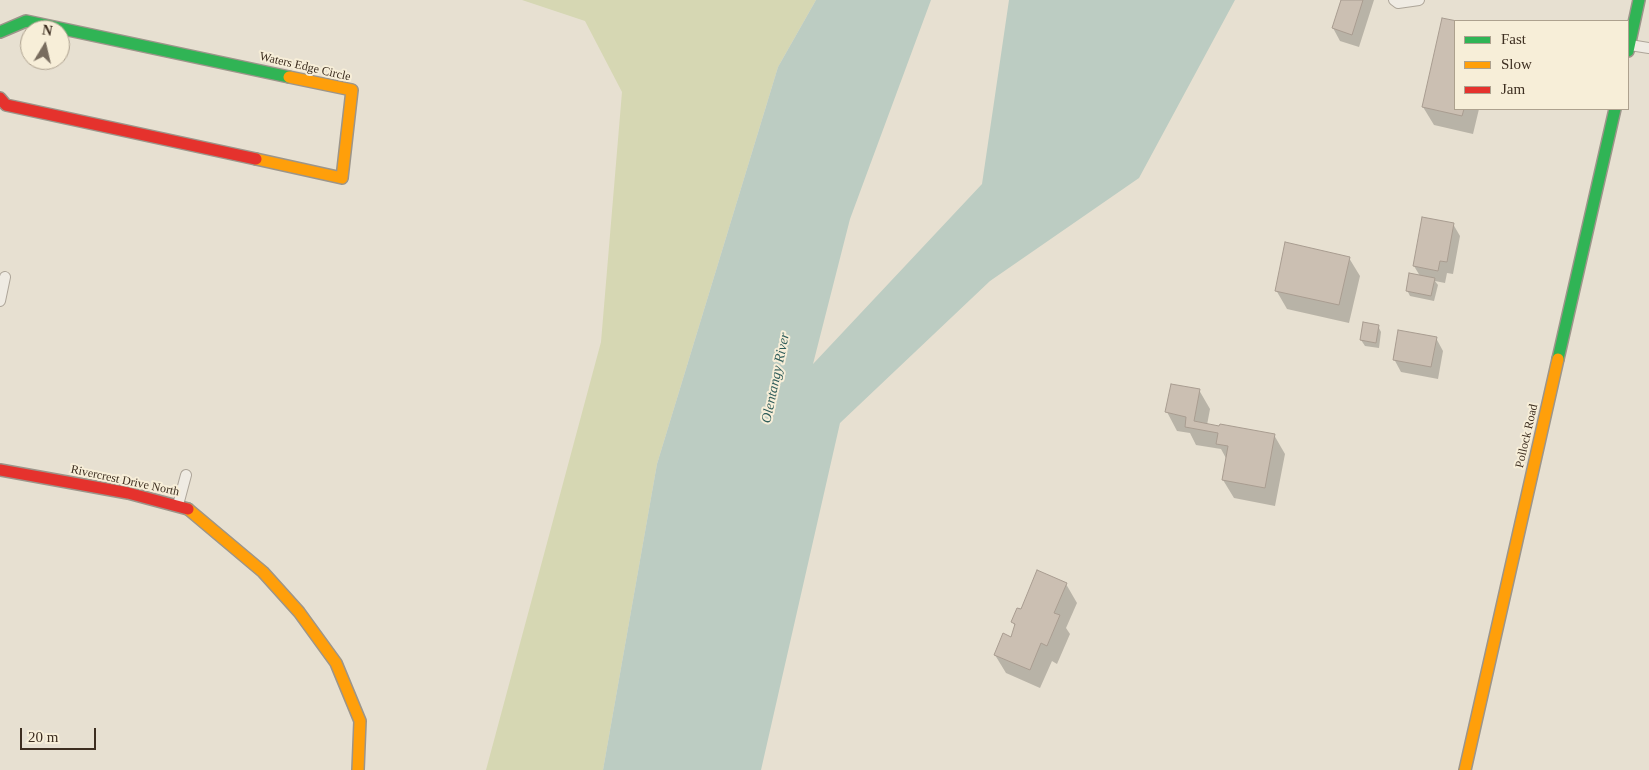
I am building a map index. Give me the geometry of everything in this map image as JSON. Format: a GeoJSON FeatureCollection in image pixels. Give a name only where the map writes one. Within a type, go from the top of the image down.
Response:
{"type":"FeatureCollection","features":[{"type":"Feature","properties":{"kind":"street"},"geometry":{"type":"LineString","coordinates":[[1629,44],[1639,0]]}},
{"type":"Feature","properties":{"kind":"street","name":"Waters Edge Circle"},"geometry":{"type":"LineString","coordinates":[[0,32],[26,21],[352,90],[342,178],[6,105],[0,98]]}},
{"type":"Feature","properties":{"kind":"street","name":"Pollock Road"},"geometry":{"type":"LineString","coordinates":[[1465,770],[1615,110]]}},
{"type":"Feature","properties":{"kind":"street","name":"Rivercrest Drive North"},"geometry":{"type":"LineString","coordinates":[[0,470],[128,493],[188,508],[263,572],[300,612],[336,664],[360,721],[358,770]]}},
{"type":"Feature","properties":{"kind":"lane"},"geometry":{"type":"LineString","coordinates":[[1394,0],[1398,2],[1419,0]]}},
{"type":"Feature","properties":{"kind":"lane"},"geometry":{"type":"LineString","coordinates":[[1629,48],[1649,48]]}},
{"type":"Feature","properties":{"kind":"lane"},"geometry":{"type":"LineString","coordinates":[[0,301],[5,277]]}},
{"type":"Feature","properties":{"kind":"lane"},"geometry":{"type":"LineString","coordinates":[[178,506],[186,475]]}},
{"type":"Feature","properties":{"kind":"green space"},"geometry":{"type":"Polygon","coordinates":[[[522,0],[816,0],[778,67],[657,464],[603,770],[486,770],[601,342],[622,92],[585,21],[522,0]]]}},
{"type":"Feature","properties":{"kind":"water","name":"Olentangy River"},"geometry":{"type":"Polygon","coordinates":[[[816,0],[931,0],[850,219],[813,364],[982,184],[1009,0],[1235,0],[1139,178],[990,281],[840,423],[761,770],[603,770],[657,464],[778,67],[816,0]]]}},
{"type":"Feature","properties":{"kind":"building"},"geometry":{"type":"Polygon","coordinates":[[[1341,0],[1363,0],[1352,35],[1332,28],[1341,0]]]}},
{"type":"Feature","properties":{"kind":"building"},"geometry":{"type":"Polygon","coordinates":[[[1442,18],[1454,20],[1454,110],[1464,110],[1462,116],[1422,107],[1442,18]]]}},
{"type":"Feature","properties":{"kind":"building"},"geometry":{"type":"Polygon","coordinates":[[[1422,217],[1454,223],[1447,262],[1440,261],[1438,271],[1413,266],[1422,217]]]}},
{"type":"Feature","properties":{"kind":"building"},"geometry":{"type":"Polygon","coordinates":[[[1285,242],[1350,257],[1339,305],[1275,291],[1285,242]]]}},
{"type":"Feature","properties":{"kind":"building"},"geometry":{"type":"Polygon","coordinates":[[[1409,273],[1435,278],[1431,296],[1406,291],[1409,273]]]}},
{"type":"Feature","properties":{"kind":"building"},"geometry":{"type":"Polygon","coordinates":[[[1363,322],[1379,325],[1376,343],[1360,340],[1363,322]]]}},
{"type":"Feature","properties":{"kind":"building"},"geometry":{"type":"Polygon","coordinates":[[[1398,330],[1437,337],[1431,367],[1393,360],[1398,330]]]}},
{"type":"Feature","properties":{"kind":"building"},"geometry":{"type":"Polygon","coordinates":[[[1171,384],[1200,389],[1194,421],[1275,434],[1265,488],[1222,480],[1228,446],[1216,444],[1218,433],[1185,427],[1186,417],[1165,412],[1171,384]]]}},
{"type":"Feature","properties":{"kind":"building"},"geometry":{"type":"Polygon","coordinates":[[[1037,570],[1067,583],[1054,613],[1060,615],[1047,646],[1041,643],[1030,670],[994,655],[1003,633],[1011,637],[1015,624],[1011,622],[1017,608],[1021,609],[1037,570]]]}},
{"type":"Feature","properties":{"kind":"traffic: fast"},"geometry":{"type":"LineString","coordinates":[[1629,46],[1639,0]]}},
{"type":"Feature","properties":{"kind":"traffic: fast"},"geometry":{"type":"LineString","coordinates":[[0,32],[26,21],[289,77]]}},
{"type":"Feature","properties":{"kind":"traffic: fast"},"geometry":{"type":"LineString","coordinates":[[1558,359],[1615,110]]}},
{"type":"Feature","properties":{"kind":"traffic: slow"},"geometry":{"type":"LineString","coordinates":[[256,159],[342,178],[352,90],[289,77]]}},
{"type":"Feature","properties":{"kind":"traffic: slow"},"geometry":{"type":"LineString","coordinates":[[1465,770],[1558,359]]}},
{"type":"Feature","properties":{"kind":"traffic: slow"},"geometry":{"type":"LineString","coordinates":[[188,509],[263,572],[299,612],[336,663],[360,721],[358,770]]}},
{"type":"Feature","properties":{"kind":"traffic: jam"},"geometry":{"type":"LineString","coordinates":[[0,98],[6,105],[256,159]]}},
{"type":"Feature","properties":{"kind":"traffic: jam"},"geometry":{"type":"LineString","coordinates":[[0,470],[128,493],[188,509]]}}]}
